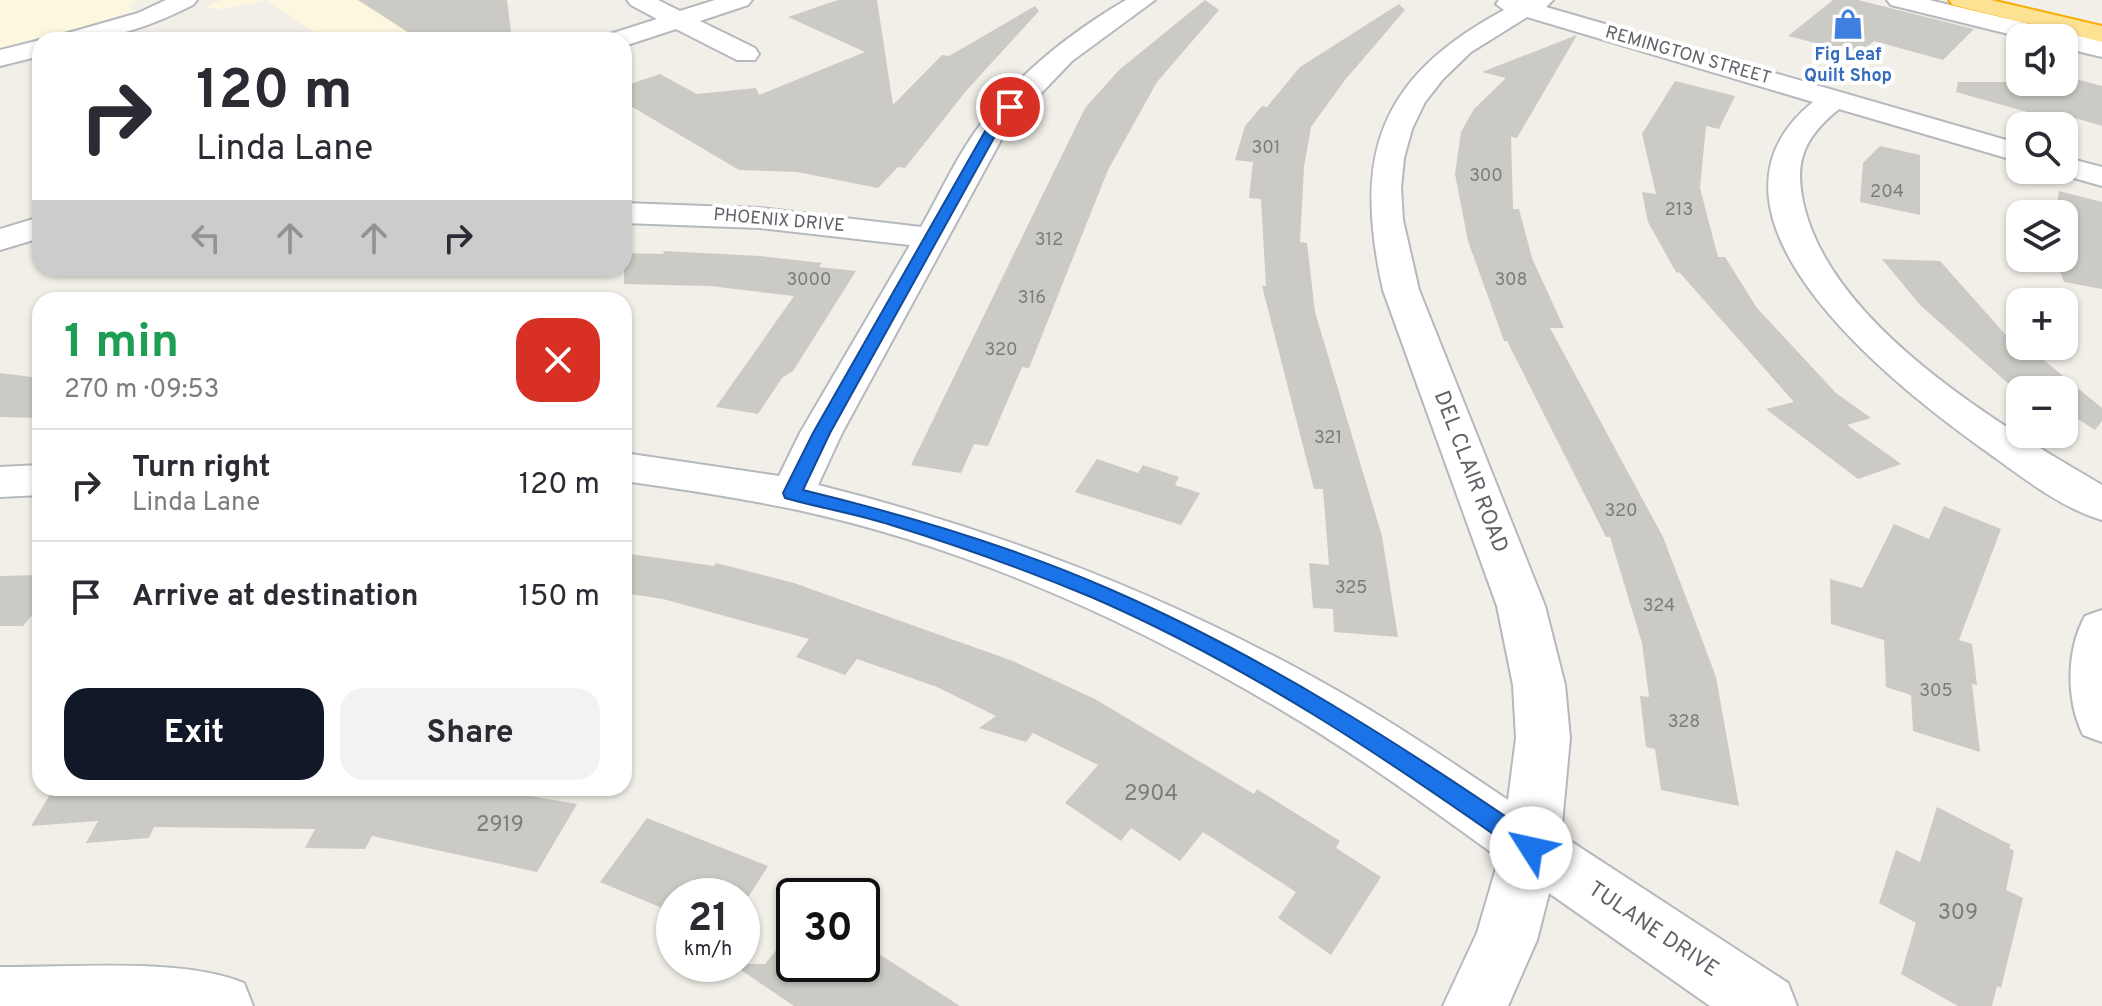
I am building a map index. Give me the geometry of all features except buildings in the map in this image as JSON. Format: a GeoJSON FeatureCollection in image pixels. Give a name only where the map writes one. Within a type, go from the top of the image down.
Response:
{"type":"FeatureCollection","features":[{"type":"Feature","properties":{"kind":"highway"},"geometry":{"type":"LineString","coordinates":[[1961,0],[2102,34]]}},
{"type":"Feature","properties":{"kind":"highway"},"geometry":{"type":"LineString","coordinates":[[2029,0],[2102,17]]}},
{"type":"Feature","properties":{"kind":"street"},"geometry":{"type":"LineString","coordinates":[[98,32],[147,18],[185,0]]}},
{"type":"Feature","properties":{"kind":"street"},"geometry":{"type":"LineString","coordinates":[[639,0],[746,54]]}},
{"type":"Feature","properties":{"kind":"street"},"geometry":{"type":"LineString","coordinates":[[632,35],[740,0]]}},
{"type":"Feature","properties":{"kind":"street"},"geometry":{"type":"LineString","coordinates":[[792,493],[821,433],[994,126],[1026,87],[1081,39],[1143,0]]}},
{"type":"Feature","properties":{"kind":"street"},"geometry":{"type":"LineString","coordinates":[[1899,0],[2006,26]]}},
{"type":"Feature","properties":{"kind":"street","name":"REMINGTON STREET"},"geometry":{"type":"LineString","coordinates":[[1520,3],[2006,149]]}},
{"type":"Feature","properties":{"kind":"street","name":"DEL CLAIR ROAD"},"geometry":{"type":"LineString","coordinates":[[1475,1006],[1506,940],[1531,848],[1543,738],[1539,685],[1521,606],[1401,290],[1387,238],[1384,191],[1387,156],[1398,125],[1413,98],[1433,73],[1462,47],[1520,3]]}},
{"type":"Feature","properties":{"kind":"street"},"geometry":{"type":"LineString","coordinates":[[2078,43],[2102,49]]}},
{"type":"Feature","properties":{"kind":"street"},"geometry":{"type":"LineString","coordinates":[[0,58],[32,50]]}},
{"type":"Feature","properties":{"kind":"street"},"geometry":{"type":"LineString","coordinates":[[1834,99],[1810,118],[1795,137],[1783,175],[1785,206],[1797,242],[1816,276],[1839,307],[1929,390],[2102,505]]}},
{"type":"Feature","properties":{"kind":"street"},"geometry":{"type":"LineString","coordinates":[[2078,170],[2102,177]]}},
{"type":"Feature","properties":{"kind":"street","name":"PHOENIX DRIVE"},"geometry":{"type":"LineString","coordinates":[[632,213],[760,218],[933,238]]}},
{"type":"Feature","properties":{"kind":"street"},"geometry":{"type":"LineString","coordinates":[[0,240],[32,230]]}},
{"type":"Feature","properties":{"kind":"street","name":"TULANE DRIVE"},"geometry":{"type":"LineString","coordinates":[[632,468],[681,473],[792,493],[891,518],[982,547],[1099,592],[1195,638],[1295,692],[1400,756],[1765,1006]]}},
{"type":"Feature","properties":{"kind":"street"},"geometry":{"type":"LineString","coordinates":[[0,482],[32,480]]}},
{"type":"Feature","properties":{"kind":"street"},"geometry":{"type":"LineString","coordinates":[[2102,629],[2095,655],[2096,695],[2102,720]]}},
{"type":"Feature","properties":{"kind":"street"},"geometry":{"type":"LineString","coordinates":[[0,999],[175,1000],[221,1006]]}},
{"type":"Feature","properties":{"kind":"shaded area"},"geometry":{"type":"Polygon","coordinates":[[[0,0],[138,0],[128,6],[136,11],[130,15],[78,32],[32,32],[32,44],[0,53],[0,0]]]}},
{"type":"Feature","properties":{"kind":"shaded area"},"geometry":{"type":"Polygon","coordinates":[[[221,0],[266,0],[224,9],[204,8],[221,0]]]}},
{"type":"Feature","properties":{"kind":"shaded area"},"geometry":{"type":"Polygon","coordinates":[[[266,0],[515,0],[407,32],[314,32],[266,0]]]}},
{"type":"Feature","properties":{"kind":"place","name":"Fig Leaf Quilt Shop"},"geometry":{"type":"Point","coordinates":[1848,24]}},
{"type":"Feature","properties":{"kind":"route"},"geometry":{"type":"LineString","coordinates":[[1010,107],[994,126],[821,433],[792,493],[891,518],[982,547],[1099,592],[1195,638],[1295,692],[1400,756],[1531,848]]}}]}
